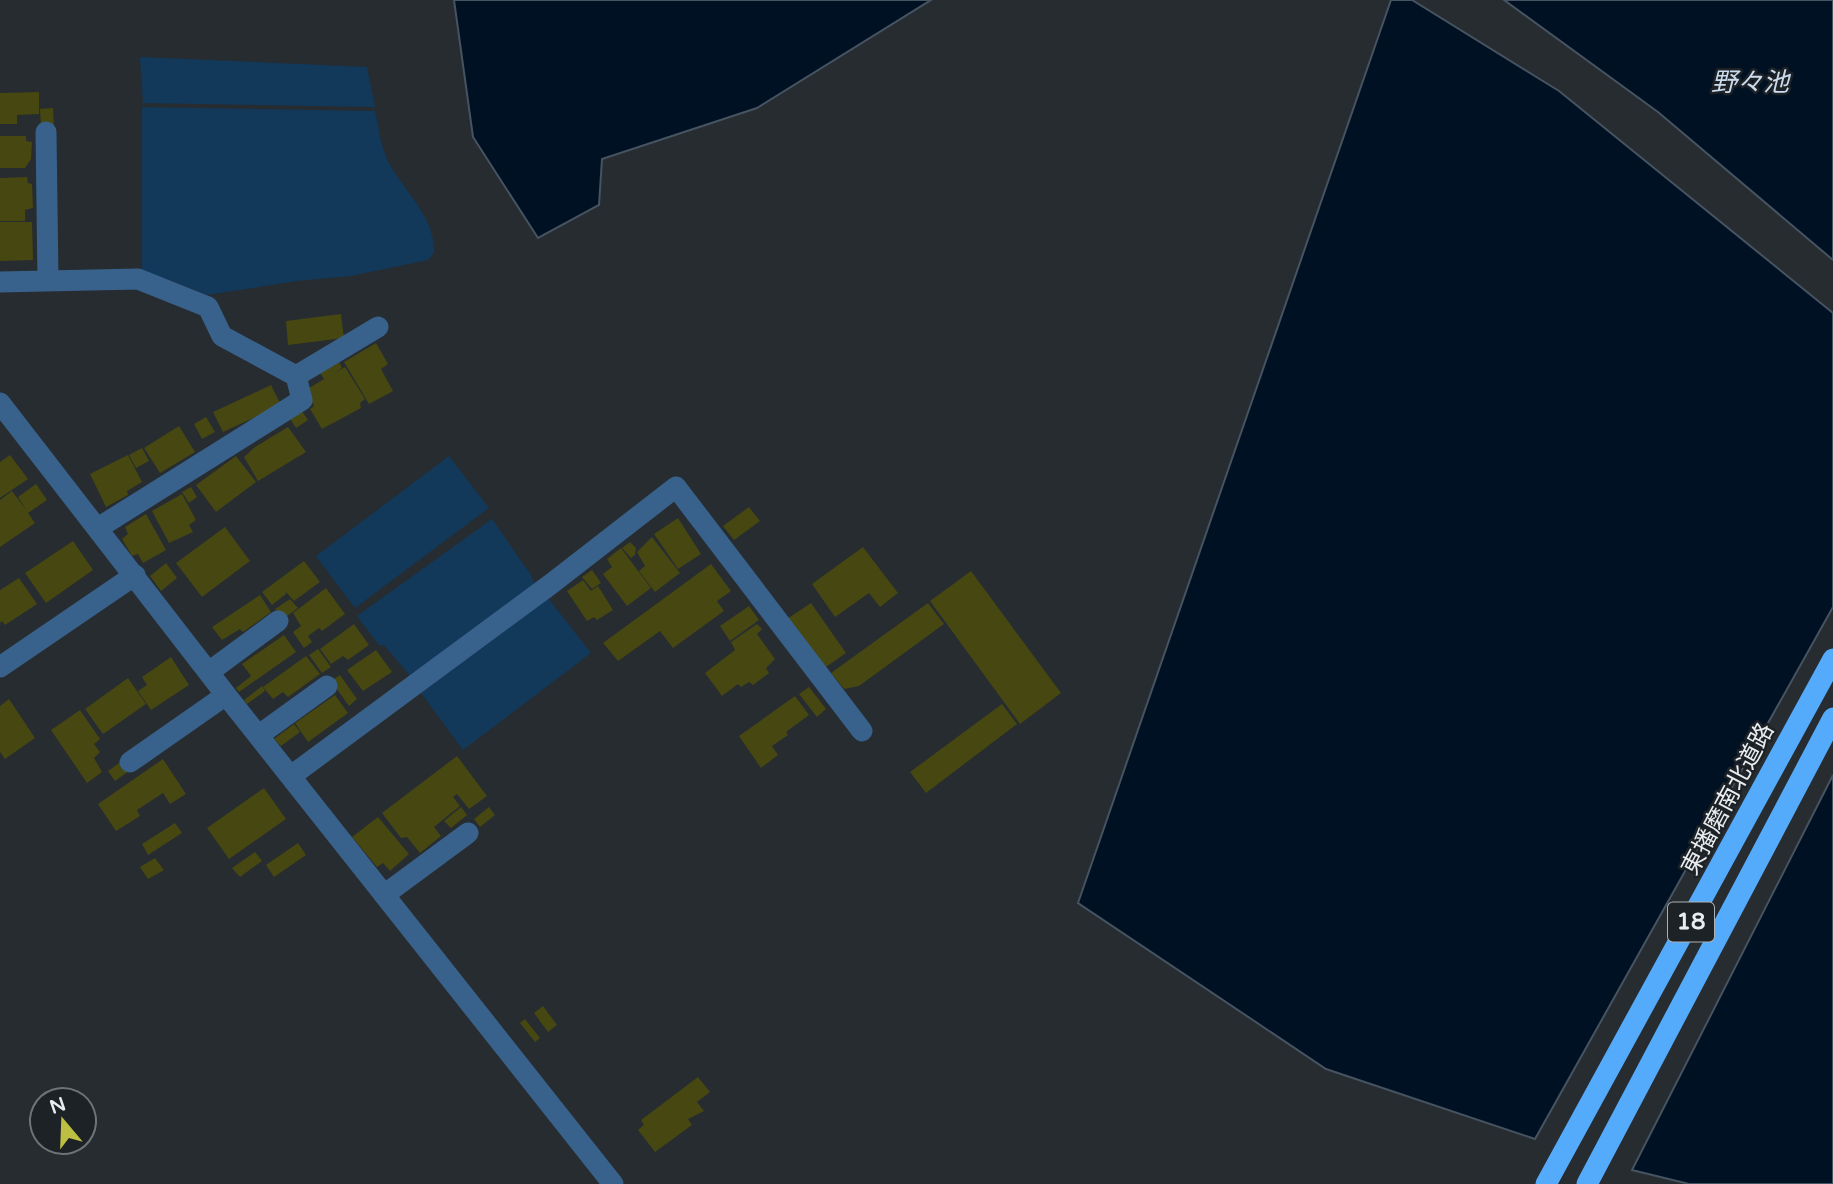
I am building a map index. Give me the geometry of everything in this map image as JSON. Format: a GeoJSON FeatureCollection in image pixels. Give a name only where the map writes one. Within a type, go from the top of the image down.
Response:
{"type":"FeatureCollection","features":[{"type":"Feature","properties":{"kind":"highway","name":"東播磨南北道路"},"geometry":{"type":"LineString","coordinates":[[1546,1184],[1833,659]]}},
{"type":"Feature","properties":{"kind":"highway","name":"18"},"geometry":{"type":"LineString","coordinates":[[1587,1184],[1833,718]]}},
{"type":"Feature","properties":{"kind":"street"},"geometry":{"type":"LineString","coordinates":[[46,132],[48,279]]}},
{"type":"Feature","properties":{"kind":"street"},"geometry":{"type":"LineString","coordinates":[[0,282],[138,279],[208,307],[222,337],[296,376],[302,400],[98,528]]}},
{"type":"Feature","properties":{"kind":"street"},"geometry":{"type":"LineString","coordinates":[[296,376],[379,327]]}},
{"type":"Feature","properties":{"kind":"street"},"geometry":{"type":"LineString","coordinates":[[0,403],[226,695],[613,1184]]}},
{"type":"Feature","properties":{"kind":"street"},"geometry":{"type":"LineString","coordinates":[[291,776],[551,584],[676,487],[862,731]]}},
{"type":"Feature","properties":{"kind":"street"},"geometry":{"type":"LineString","coordinates":[[0,667],[135,575]]}},
{"type":"Feature","properties":{"kind":"street"},"geometry":{"type":"LineString","coordinates":[[209,672],[278,621]]}},
{"type":"Feature","properties":{"kind":"street"},"geometry":{"type":"LineString","coordinates":[[259,735],[327,686]]}},
{"type":"Feature","properties":{"kind":"street"},"geometry":{"type":"LineString","coordinates":[[130,762],[226,695]]}},
{"type":"Feature","properties":{"kind":"street"},"geometry":{"type":"LineString","coordinates":[[384,895],[468,833]]}},
{"type":"Feature","properties":{"kind":"shaded area"},"geometry":{"type":"Polygon","coordinates":[[[140,57],[367,67],[375,107],[143,103],[140,57]]]}},
{"type":"Feature","properties":{"kind":"shaded area"},"geometry":{"type":"Polygon","coordinates":[[[142,107],[375,111],[387,159],[425,218],[430,229],[434,253],[428,260],[351,276],[297,281],[207,295],[167,279],[142,274],[142,107]]]}},
{"type":"Feature","properties":{"kind":"shaded area"},"geometry":{"type":"Polygon","coordinates":[[[449,456],[489,508],[355,608],[316,556],[449,456]]]}},
{"type":"Feature","properties":{"kind":"shaded area"},"geometry":{"type":"Polygon","coordinates":[[[492,519],[536,586],[411,677],[384,645],[379,645],[357,616],[492,519]]]}},
{"type":"Feature","properties":{"kind":"shaded area"},"geometry":{"type":"Polygon","coordinates":[[[548,598],[591,653],[463,750],[421,693],[548,598]]]}},
{"type":"Feature","properties":{"kind":"water"},"geometry":{"type":"Polygon","coordinates":[[[454,0],[931,0],[757,108],[602,159],[599,205],[538,238],[473,137],[454,0]]]}},
{"type":"Feature","properties":{"kind":"water"},"geometry":{"type":"Polygon","coordinates":[[[1391,0],[1412,0],[1559,91],[1833,313],[1833,607],[1535,1139],[1326,1069],[1078,903],[1391,0]]]}},
{"type":"Feature","properties":{"kind":"water","name":"野々池"},"geometry":{"type":"Polygon","coordinates":[[[1504,0],[1833,0],[1833,260],[1658,112],[1504,0]]]}},
{"type":"Feature","properties":{"kind":"water"},"geometry":{"type":"Polygon","coordinates":[[[1833,775],[1833,1184],[1689,1184],[1632,1170],[1833,775]]]}},
{"type":"Feature","properties":{"kind":"building"},"geometry":{"type":"Polygon","coordinates":[[[39,92],[39,114],[17,115],[17,124],[0,124],[0,93],[39,92]]]}},
{"type":"Feature","properties":{"kind":"building"},"geometry":{"type":"Polygon","coordinates":[[[53,108],[54,126],[41,127],[40,109],[53,108]]]}},
{"type":"Feature","properties":{"kind":"building"},"geometry":{"type":"Polygon","coordinates":[[[0,136],[26,136],[26,141],[32,142],[31,159],[25,168],[0,168],[0,136]]]}},
{"type":"Feature","properties":{"kind":"building"},"geometry":{"type":"Polygon","coordinates":[[[27,177],[28,183],[32,184],[33,208],[25,210],[25,221],[0,221],[0,178],[27,177]]]}},
{"type":"Feature","properties":{"kind":"building"},"geometry":{"type":"Polygon","coordinates":[[[0,222],[32,222],[33,260],[0,261],[0,222]]]}},
{"type":"Feature","properties":{"kind":"building"},"geometry":{"type":"Polygon","coordinates":[[[341,314],[344,338],[288,345],[286,321],[341,314]]]}},
{"type":"Feature","properties":{"kind":"building"},"geometry":{"type":"Polygon","coordinates":[[[376,343],[388,364],[381,369],[393,391],[369,404],[344,362],[376,343]]]}},
{"type":"Feature","properties":{"kind":"building"},"geometry":{"type":"Polygon","coordinates":[[[338,359],[342,368],[335,373],[345,367],[365,399],[360,403],[361,408],[322,429],[310,409],[314,406],[306,390],[324,379],[319,371],[338,359]]]}},
{"type":"Feature","properties":{"kind":"building"},"geometry":{"type":"Polygon","coordinates":[[[271,385],[281,405],[223,432],[213,412],[271,385]]]}},
{"type":"Feature","properties":{"kind":"building"},"geometry":{"type":"Polygon","coordinates":[[[301,410],[308,420],[296,428],[289,417],[301,410]]]}},
{"type":"Feature","properties":{"kind":"building"},"geometry":{"type":"Polygon","coordinates":[[[206,417],[215,432],[202,439],[194,424],[206,417]]]}},
{"type":"Feature","properties":{"kind":"building"},"geometry":{"type":"Polygon","coordinates":[[[179,426],[195,452],[160,473],[144,448],[179,426]]]}},
{"type":"Feature","properties":{"kind":"building"},"geometry":{"type":"Polygon","coordinates":[[[288,427],[306,452],[258,481],[244,457],[288,427]]]}},
{"type":"Feature","properties":{"kind":"building"},"geometry":{"type":"Polygon","coordinates":[[[142,448],[149,461],[136,468],[129,455],[142,448]]]}},
{"type":"Feature","properties":{"kind":"building"},"geometry":{"type":"Polygon","coordinates":[[[10,455],[28,479],[0,498],[0,462],[10,455]]]}},
{"type":"Feature","properties":{"kind":"building"},"geometry":{"type":"Polygon","coordinates":[[[128,455],[142,482],[127,491],[128,495],[106,507],[90,474],[128,455]]]}},
{"type":"Feature","properties":{"kind":"building"},"geometry":{"type":"Polygon","coordinates":[[[236,456],[256,482],[216,512],[196,485],[236,456]]]}},
{"type":"Feature","properties":{"kind":"building"},"geometry":{"type":"Polygon","coordinates":[[[36,484],[47,500],[28,513],[35,523],[0,547],[0,500],[12,491],[26,510],[18,497],[36,484]]]}},
{"type":"Feature","properties":{"kind":"building"},"geometry":{"type":"Polygon","coordinates":[[[191,487],[197,497],[189,503],[182,492],[191,487]]]}},
{"type":"Feature","properties":{"kind":"building"},"geometry":{"type":"Polygon","coordinates":[[[182,494],[196,520],[189,525],[193,532],[169,543],[152,511],[182,494]]]}},
{"type":"Feature","properties":{"kind":"building"},"geometry":{"type":"Polygon","coordinates":[[[749,507],[760,521],[734,540],[723,526],[749,507]]]}},
{"type":"Feature","properties":{"kind":"building"},"geometry":{"type":"Polygon","coordinates":[[[146,514],[166,550],[143,563],[138,554],[132,556],[122,539],[128,534],[125,527],[146,514]]]}},
{"type":"Feature","properties":{"kind":"building"},"geometry":{"type":"Polygon","coordinates":[[[678,518],[701,554],[678,569],[654,534],[678,518]]]}},
{"type":"Feature","properties":{"kind":"building"},"geometry":{"type":"Polygon","coordinates":[[[225,527],[250,561],[202,597],[176,563],[225,527]]]}},
{"type":"Feature","properties":{"kind":"building"},"geometry":{"type":"Polygon","coordinates":[[[652,537],[680,573],[655,592],[639,571],[645,566],[637,552],[652,537]]]}},
{"type":"Feature","properties":{"kind":"building"},"geometry":{"type":"Polygon","coordinates":[[[73,541],[93,570],[46,603],[25,573],[73,541]]]}},
{"type":"Feature","properties":{"kind":"building"},"geometry":{"type":"Polygon","coordinates":[[[630,542],[636,548],[635,555],[631,558],[622,548],[630,542]]]}},
{"type":"Feature","properties":{"kind":"building"},"geometry":{"type":"Polygon","coordinates":[[[863,547],[898,593],[880,607],[869,593],[835,617],[812,584],[863,547]]]}},
{"type":"Feature","properties":{"kind":"building"},"geometry":{"type":"Polygon","coordinates":[[[621,548],[651,588],[627,606],[603,574],[612,567],[607,559],[621,548]]]}},
{"type":"Feature","properties":{"kind":"building"},"geometry":{"type":"Polygon","coordinates":[[[304,561],[320,582],[294,601],[286,592],[272,605],[262,592],[304,561]]]}},
{"type":"Feature","properties":{"kind":"building"},"geometry":{"type":"Polygon","coordinates":[[[166,563],[177,578],[161,591],[150,576],[166,563]]]}},
{"type":"Feature","properties":{"kind":"building"},"geometry":{"type":"Polygon","coordinates":[[[711,564],[731,591],[717,601],[724,611],[673,648],[660,631],[618,661],[603,643],[711,564]]]}},
{"type":"Feature","properties":{"kind":"building"},"geometry":{"type":"Polygon","coordinates":[[[592,570],[601,583],[592,589],[582,577],[592,570]]]}},
{"type":"Feature","properties":{"kind":"building"},"geometry":{"type":"Polygon","coordinates":[[[971,571],[1061,693],[1020,724],[930,601],[971,571]]]}},
{"type":"Feature","properties":{"kind":"building"},"geometry":{"type":"Polygon","coordinates":[[[19,578],[37,604],[5,625],[2,621],[0,623],[0,590],[19,578]]]}},
{"type":"Feature","properties":{"kind":"building"},"geometry":{"type":"Polygon","coordinates":[[[583,580],[591,591],[598,586],[613,610],[597,620],[594,617],[587,621],[567,591],[583,580]]]}},
{"type":"Feature","properties":{"kind":"building"},"geometry":{"type":"Polygon","coordinates":[[[326,588],[345,614],[322,631],[319,628],[308,636],[312,642],[304,648],[293,632],[301,626],[293,613],[326,588]]]}},
{"type":"Feature","properties":{"kind":"building"},"geometry":{"type":"Polygon","coordinates":[[[260,595],[271,612],[243,632],[240,629],[222,640],[212,627],[260,595]]]}},
{"type":"Feature","properties":{"kind":"building"},"geometry":{"type":"Polygon","coordinates":[[[290,599],[298,608],[283,619],[275,609],[290,599]]]}},
{"type":"Feature","properties":{"kind":"building"},"geometry":{"type":"Polygon","coordinates":[[[811,603],[846,653],[823,669],[787,619],[811,603]]]}},
{"type":"Feature","properties":{"kind":"building"},"geometry":{"type":"Polygon","coordinates":[[[928,603],[944,624],[859,686],[844,689],[831,673],[928,603]]]}},
{"type":"Feature","properties":{"kind":"building"},"geometry":{"type":"Polygon","coordinates":[[[749,606],[759,620],[730,641],[720,626],[749,606]]]}},
{"type":"Feature","properties":{"kind":"building"},"geometry":{"type":"Polygon","coordinates":[[[354,624],[369,645],[348,660],[343,656],[331,664],[320,649],[354,624]]]}},
{"type":"Feature","properties":{"kind":"building"},"geometry":{"type":"Polygon","coordinates":[[[757,624],[762,629],[757,634],[775,659],[766,668],[769,673],[753,685],[749,682],[741,687],[738,684],[722,696],[705,673],[735,650],[731,642],[757,624]]]}},
{"type":"Feature","properties":{"kind":"building"},"geometry":{"type":"Polygon","coordinates":[[[284,635],[296,652],[239,692],[236,688],[251,676],[242,664],[284,635]]]}},
{"type":"Feature","properties":{"kind":"building"},"geometry":{"type":"Polygon","coordinates":[[[318,649],[331,667],[322,673],[309,655],[318,649]]]}},
{"type":"Feature","properties":{"kind":"building"},"geometry":{"type":"Polygon","coordinates":[[[376,650],[392,672],[363,691],[347,670],[376,650]]]}},
{"type":"Feature","properties":{"kind":"building"},"geometry":{"type":"Polygon","coordinates":[[[306,656],[320,674],[288,697],[283,692],[273,699],[263,687],[306,656]]]}},
{"type":"Feature","properties":{"kind":"building"},"geometry":{"type":"Polygon","coordinates":[[[171,657],[189,685],[151,710],[138,691],[147,685],[142,677],[171,657]]]}},
{"type":"Feature","properties":{"kind":"building"},"geometry":{"type":"Polygon","coordinates":[[[340,675],[357,699],[349,706],[331,681],[340,675]]]}},
{"type":"Feature","properties":{"kind":"building"},"geometry":{"type":"Polygon","coordinates":[[[128,678],[146,704],[103,734],[85,709],[128,678]]]}},
{"type":"Feature","properties":{"kind":"building"},"geometry":{"type":"Polygon","coordinates":[[[262,686],[265,691],[247,704],[244,700],[262,686]]]}},
{"type":"Feature","properties":{"kind":"building"},"geometry":{"type":"Polygon","coordinates":[[[809,687],[826,709],[817,717],[799,694],[809,687]]]}},
{"type":"Feature","properties":{"kind":"building"},"geometry":{"type":"Polygon","coordinates":[[[335,695],[348,713],[308,742],[295,723],[335,695]]]}},
{"type":"Feature","properties":{"kind":"building"},"geometry":{"type":"Polygon","coordinates":[[[795,696],[809,715],[772,746],[778,755],[761,768],[739,736],[795,696]]]}},
{"type":"Feature","properties":{"kind":"building"},"geometry":{"type":"Polygon","coordinates":[[[9,699],[35,738],[5,759],[0,752],[0,706],[9,699]]]}},
{"type":"Feature","properties":{"kind":"building"},"geometry":{"type":"Polygon","coordinates":[[[1002,704],[1017,724],[926,793],[910,772],[1002,704]]]}},
{"type":"Feature","properties":{"kind":"building"},"geometry":{"type":"Polygon","coordinates":[[[80,710],[100,739],[94,744],[100,752],[94,758],[102,772],[87,783],[51,730],[80,710]]]}},
{"type":"Feature","properties":{"kind":"building"},"geometry":{"type":"Polygon","coordinates":[[[294,724],[300,732],[281,746],[274,739],[294,724]]]}},
{"type":"Feature","properties":{"kind":"building"},"geometry":{"type":"Polygon","coordinates":[[[457,756],[487,796],[469,809],[457,794],[453,797],[460,806],[434,827],[441,836],[420,853],[407,837],[401,838],[382,813],[457,756]]]}},
{"type":"Feature","properties":{"kind":"building"},"geometry":{"type":"Polygon","coordinates":[[[163,759],[186,794],[170,804],[163,793],[137,810],[140,816],[116,831],[98,804],[163,759]]]}},
{"type":"Feature","properties":{"kind":"building"},"geometry":{"type":"Polygon","coordinates":[[[122,761],[129,771],[115,781],[108,771],[122,761]]]}},
{"type":"Feature","properties":{"kind":"building"},"geometry":{"type":"Polygon","coordinates":[[[264,788],[286,819],[229,859],[207,828],[264,788]]]}},
{"type":"Feature","properties":{"kind":"building"},"geometry":{"type":"Polygon","coordinates":[[[461,807],[467,815],[451,828],[444,821],[461,807]]]}},
{"type":"Feature","properties":{"kind":"building"},"geometry":{"type":"Polygon","coordinates":[[[489,807],[495,815],[480,827],[474,819],[489,807]]]}},
{"type":"Feature","properties":{"kind":"building"},"geometry":{"type":"Polygon","coordinates":[[[378,817],[409,854],[390,871],[383,863],[377,867],[352,837],[378,817]]]}},
{"type":"Feature","properties":{"kind":"building"},"geometry":{"type":"Polygon","coordinates":[[[175,823],[182,833],[148,855],[142,844],[175,823]]]}},
{"type":"Feature","properties":{"kind":"building"},"geometry":{"type":"Polygon","coordinates":[[[298,843],[306,855],[274,877],[266,865],[298,843]]]}},
{"type":"Feature","properties":{"kind":"building"},"geometry":{"type":"Polygon","coordinates":[[[255,852],[262,861],[240,877],[232,868],[255,852]]]}},
{"type":"Feature","properties":{"kind":"building"},"geometry":{"type":"Polygon","coordinates":[[[155,858],[164,870],[148,879],[140,867],[155,858]]]}},
{"type":"Feature","properties":{"kind":"building"},"geometry":{"type":"Polygon","coordinates":[[[543,1006],[557,1025],[548,1032],[534,1013],[543,1006]]]}},
{"type":"Feature","properties":{"kind":"building"},"geometry":{"type":"Polygon","coordinates":[[[525,1019],[540,1038],[535,1042],[520,1023],[525,1019]]]}},
{"type":"Feature","properties":{"kind":"building"},"geometry":{"type":"Polygon","coordinates":[[[698,1077],[710,1092],[697,1102],[704,1111],[688,1119],[692,1125],[655,1152],[638,1130],[644,1125],[641,1120],[698,1077]]]}}]}
